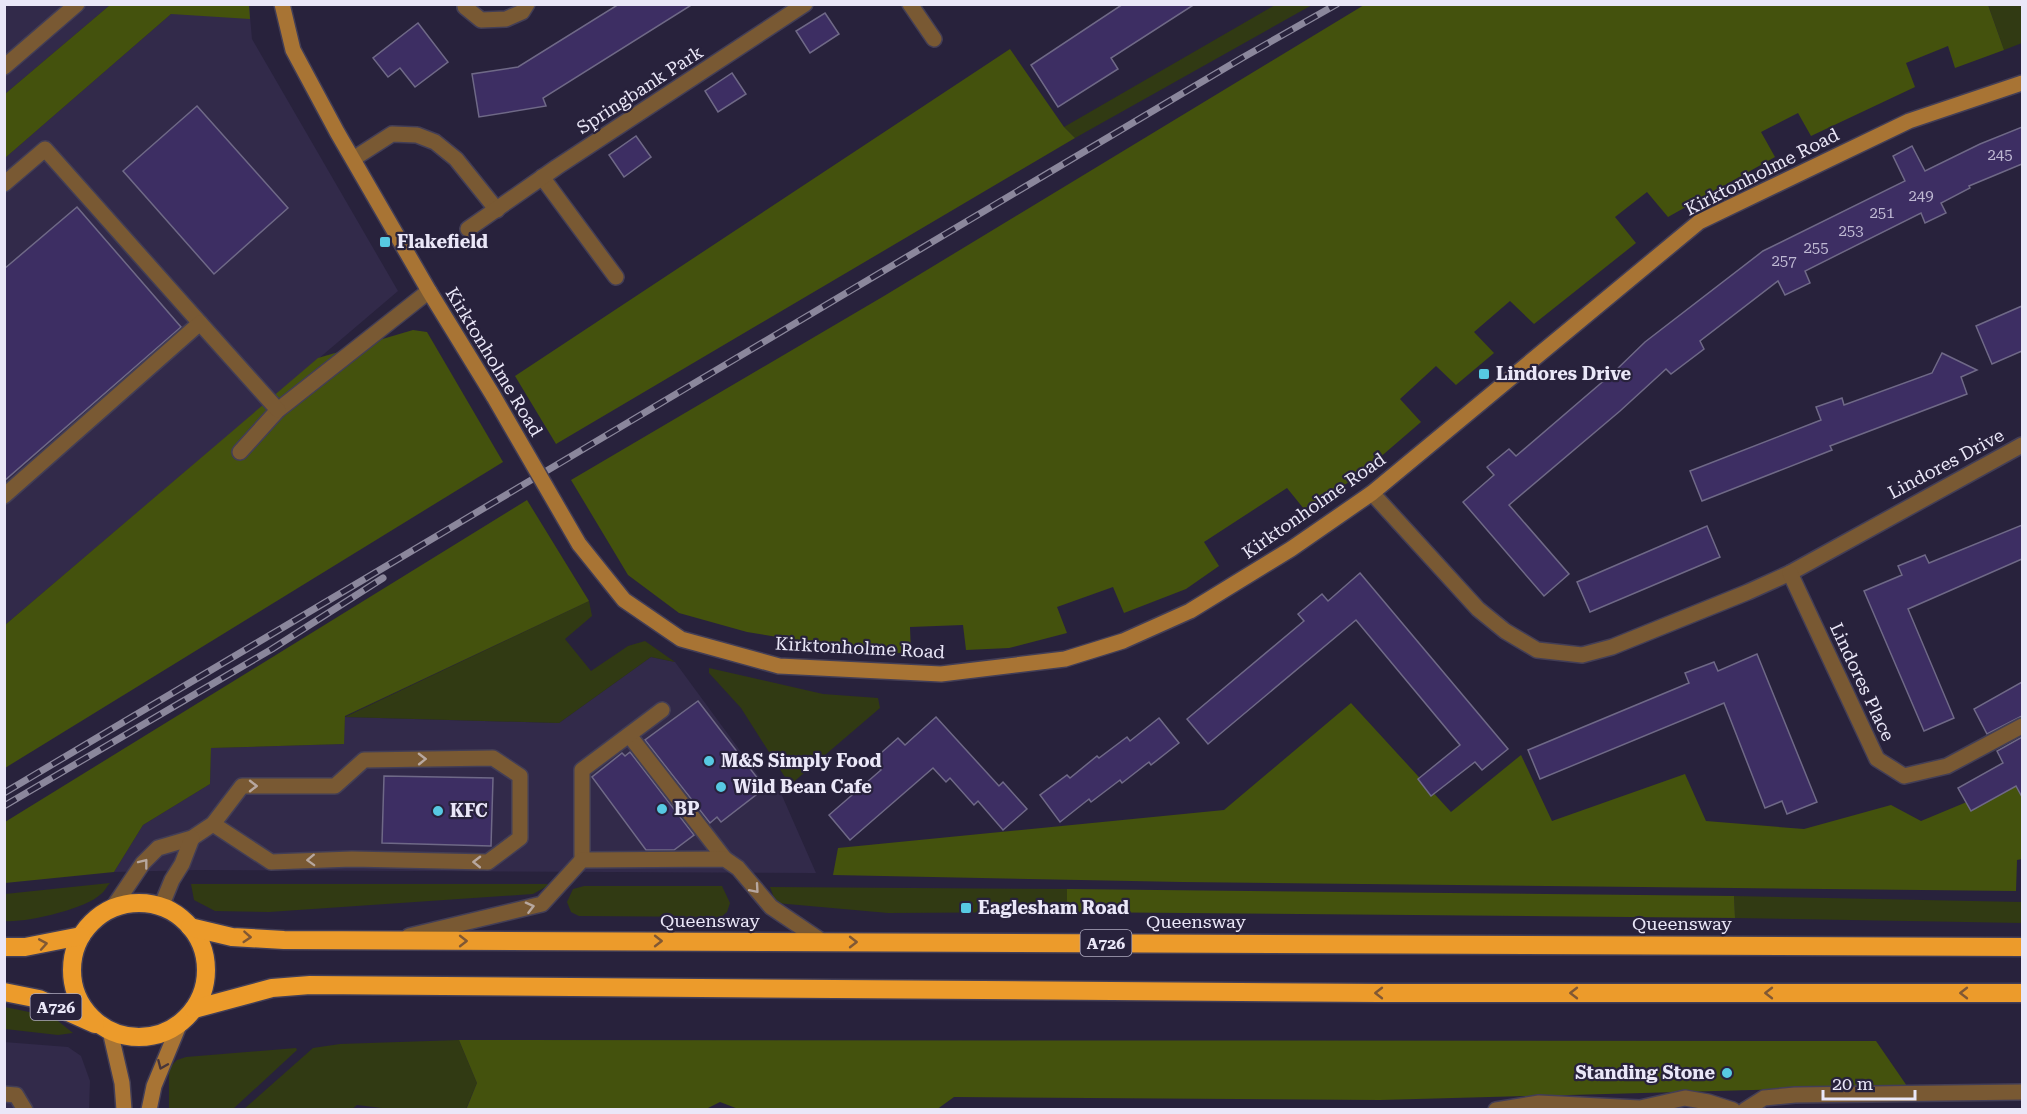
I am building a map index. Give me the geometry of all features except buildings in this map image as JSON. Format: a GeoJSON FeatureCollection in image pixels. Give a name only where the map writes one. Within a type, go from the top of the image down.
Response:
{"type":"FeatureCollection","features":[{"type":"Feature","properties":{"kind":"highway","name":"A726"},"geometry":{"type":"LineString","coordinates":[[4,992],[39,999],[108,1030],[128,1036],[146,1037],[164,1032],[180,1023],[194,1009],[202,993],[206,976],[205,958],[200,941],[190,927],[170,910],[141,903],[112,909],[94,920],[81,936],[73,956],[72,977],[77,997],[88,1015],[108,1030]]}},
{"type":"Feature","properties":{"kind":"highway","name":"Queensway"},"geometry":{"type":"LineString","coordinates":[[190,927],[243,937],[284,940],[2022,947]]}},
{"type":"Feature","properties":{"kind":"highway"},"geometry":{"type":"LineString","coordinates":[[4,947],[25,947],[81,936]]}},
{"type":"Feature","properties":{"kind":"highway","name":"A726"},"geometry":{"type":"LineString","coordinates":[[194,1009],[272,988],[353,985],[493,988],[1379,993],[2022,993]]}},
{"type":"Feature","properties":{"kind":"street"},"geometry":{"type":"LineString","coordinates":[[4,67],[77,4]]}},
{"type":"Feature","properties":{"kind":"street","name":"Kirktonholme Road"},"geometry":{"type":"LineString","coordinates":[[282,4],[293,50],[353,159],[579,544],[624,600],[681,639],[779,666],[941,674],[1065,659],[1124,641],[1190,611],[1291,549],[1372,493],[1699,222],[1909,121],[2022,83]]}},
{"type":"Feature","properties":{"kind":"street"},"geometry":{"type":"LineString","coordinates":[[465,4],[465,7],[481,20],[506,20],[522,12],[527,4]]}},
{"type":"Feature","properties":{"kind":"street","name":"Springbank Park"},"geometry":{"type":"LineString","coordinates":[[468,229],[542,177],[805,4]]}},
{"type":"Feature","properties":{"kind":"street"},"geometry":{"type":"LineString","coordinates":[[910,4],[934,39]]}},
{"type":"Feature","properties":{"kind":"street"},"geometry":{"type":"LineString","coordinates":[[353,159],[392,134],[417,135],[435,142],[456,159],[497,210]]}},
{"type":"Feature","properties":{"kind":"street"},"geometry":{"type":"LineString","coordinates":[[4,184],[45,148],[278,410]]}},
{"type":"Feature","properties":{"kind":"street"},"geometry":{"type":"LineString","coordinates":[[542,177],[616,277]]}},
{"type":"Feature","properties":{"kind":"street"},"geometry":{"type":"LineString","coordinates":[[240,452],[278,410],[429,291]]}},
{"type":"Feature","properties":{"kind":"street"},"geometry":{"type":"LineString","coordinates":[[4,496],[200,323]]}},
{"type":"Feature","properties":{"kind":"street","name":"Lindores Drive"},"geometry":{"type":"LineString","coordinates":[[1372,493],[1478,609],[1505,631],[1537,650],[1582,655],[1612,647],[1790,573],[2022,445]]}},
{"type":"Feature","properties":{"kind":"street","name":"Lindores Place"},"geometry":{"type":"LineString","coordinates":[[1790,573],[1877,759],[1904,776],[1947,766],[2022,726]]}},
{"type":"Feature","properties":{"kind":"street"},"geometry":{"type":"LineString","coordinates":[[392,940],[543,904],[582,860],[582,770],[662,710]]}},
{"type":"Feature","properties":{"kind":"street"},"geometry":{"type":"LineString","coordinates":[[629,735],[725,859],[738,868],[771,907],[823,942]]}},
{"type":"Feature","properties":{"kind":"street"},"geometry":{"type":"LineString","coordinates":[[112,909],[143,862],[158,848],[192,838],[213,824],[242,786],[335,786],[364,760],[493,758],[520,776],[520,838],[488,862],[352,859],[271,862],[213,824]]}},
{"type":"Feature","properties":{"kind":"street"},"geometry":{"type":"LineString","coordinates":[[170,910],[163,902],[192,838]]}},
{"type":"Feature","properties":{"kind":"street"},"geometry":{"type":"LineString","coordinates":[[582,860],[725,859]]}},
{"type":"Feature","properties":{"kind":"street"},"geometry":{"type":"LineString","coordinates":[[149,1110],[154,1086],[180,1023]]}},
{"type":"Feature","properties":{"kind":"street"},"geometry":{"type":"LineString","coordinates":[[108,1030],[122,1083],[124,1110]]}},
{"type":"Feature","properties":{"kind":"street"},"geometry":{"type":"LineString","coordinates":[[1745,1110],[1764,1098],[1795,1095],[2022,1092]]}},
{"type":"Feature","properties":{"kind":"street"},"geometry":{"type":"LineString","coordinates":[[4,1094],[16,1095],[25,1110]]}},
{"type":"Feature","properties":{"kind":"street"},"geometry":{"type":"LineString","coordinates":[[1496,1110],[1539,1103],[1640,1109],[1684,1098],[1708,1102],[1733,1110]]}},
{"type":"Feature","properties":{"kind":"shaded area"},"geometry":{"type":"Polygon","coordinates":[[[5,5],[110,5],[5,94],[5,5]]]}},
{"type":"Feature","properties":{"kind":"shaded area"},"geometry":{"type":"Polygon","coordinates":[[[249,5],[252,39],[398,291],[5,625],[5,158],[171,14],[249,5]]]}},
{"type":"Feature","properties":{"kind":"shaded area"},"geometry":{"type":"Polygon","coordinates":[[[651,657],[675,662],[766,786],[780,791],[816,873],[198,870],[114,872],[143,825],[210,784],[211,748],[343,744],[345,717],[559,723],[651,657]]]}},
{"type":"Feature","properties":{"kind":"shaded area"},"geometry":{"type":"Polygon","coordinates":[[[4,1042],[68,1047],[81,1056],[90,1081],[89,1109],[5,1109],[4,1042]]]}},
{"type":"Feature","properties":{"kind":"green space"},"geometry":{"type":"Polygon","coordinates":[[[110,5],[249,5],[250,19],[171,14],[5,158],[5,94],[110,5]]]}},
{"type":"Feature","properties":{"kind":"green space"},"geometry":{"type":"Polygon","coordinates":[[[1275,5],[1312,5],[1075,138],[1064,127],[1275,5]]]}},
{"type":"Feature","properties":{"kind":"green space"},"geometry":{"type":"Polygon","coordinates":[[[1364,5],[1988,5],[2004,50],[1955,68],[1948,46],[1906,63],[1915,87],[1811,136],[1798,113],[1761,132],[1775,157],[1668,217],[1647,192],[1615,217],[1636,243],[1534,324],[1510,301],[1474,332],[1494,353],[1456,385],[1436,366],[1400,399],[1421,422],[1356,478],[1304,509],[1287,488],[1204,542],[1219,566],[1186,589],[1124,613],[1113,587],[1057,607],[1067,633],[1009,648],[966,650],[963,625],[910,627],[911,654],[847,648],[747,632],[679,613],[628,575],[571,480],[884,296],[1364,5]]]}},
{"type":"Feature","properties":{"kind":"green space"},"geometry":{"type":"Polygon","coordinates":[[[1988,5],[2022,5],[2022,43],[2004,50],[1988,5]]]}},
{"type":"Feature","properties":{"kind":"green space"},"geometry":{"type":"Polygon","coordinates":[[[1010,49],[1064,127],[1075,138],[556,444],[515,376],[1010,49]]]}},
{"type":"Feature","properties":{"kind":"green space"},"geometry":{"type":"Polygon","coordinates":[[[413,330],[427,332],[503,462],[5,768],[5,625],[318,358],[413,330]]]}},
{"type":"Feature","properties":{"kind":"green space"},"geometry":{"type":"Polygon","coordinates":[[[527,500],[589,601],[345,716],[344,744],[211,748],[210,784],[143,825],[114,872],[5,883],[5,822],[527,500]]]}},
{"type":"Feature","properties":{"kind":"green space"},"geometry":{"type":"Polygon","coordinates":[[[589,601],[592,616],[565,639],[591,671],[628,646],[645,641],[675,662],[651,657],[559,723],[345,717],[589,601]]]}},
{"type":"Feature","properties":{"kind":"green space"},"geometry":{"type":"Polygon","coordinates":[[[709,668],[823,694],[878,698],[880,708],[790,785],[741,708],[709,673],[709,668]]]}},
{"type":"Feature","properties":{"kind":"green space"},"geometry":{"type":"Polygon","coordinates":[[[1351,703],[1451,812],[1521,755],[1552,821],[1685,774],[1706,821],[1804,829],[1891,805],[1921,821],[2022,779],[2022,859],[2017,860],[2016,891],[1182,882],[833,875],[838,848],[1224,810],[1351,703]]]}},
{"type":"Feature","properties":{"kind":"green space"},"geometry":{"type":"Polygon","coordinates":[[[110,883],[93,900],[69,910],[40,917],[5,921],[5,894],[110,883]]]}},
{"type":"Feature","properties":{"kind":"green space"},"geometry":{"type":"Polygon","coordinates":[[[191,884],[551,884],[533,894],[269,912],[215,911],[194,900],[191,884]]]}},
{"type":"Feature","properties":{"kind":"green space"},"geometry":{"type":"Polygon","coordinates":[[[584,886],[722,886],[730,903],[727,912],[721,917],[579,916],[571,912],[567,902],[573,889],[584,886]]]}},
{"type":"Feature","properties":{"kind":"green space"},"geometry":{"type":"Polygon","coordinates":[[[770,887],[1067,889],[1067,912],[888,913],[776,903],[770,887]]]}},
{"type":"Feature","properties":{"kind":"green space"},"geometry":{"type":"Polygon","coordinates":[[[1067,889],[1734,896],[1735,918],[1067,912],[1067,889]]]}},
{"type":"Feature","properties":{"kind":"green space"},"geometry":{"type":"Polygon","coordinates":[[[1734,896],[2022,902],[2022,923],[1735,918],[1734,896]]]}},
{"type":"Feature","properties":{"kind":"green space"},"geometry":{"type":"Polygon","coordinates":[[[5,1007],[53,1017],[73,1033],[58,1035],[5,1029],[5,1007]]]}},
{"type":"Feature","properties":{"kind":"green space"},"geometry":{"type":"Polygon","coordinates":[[[459,1040],[477,1083],[466,1109],[398,1110],[357,1105],[351,1110],[243,1110],[313,1048],[340,1044],[459,1040]]]}},
{"type":"Feature","properties":{"kind":"green space"},"geometry":{"type":"Polygon","coordinates":[[[459,1040],[1876,1041],[1907,1086],[1380,1100],[954,1097],[936,1110],[741,1110],[720,1102],[704,1110],[466,1110],[477,1083],[459,1040]]]}},
{"type":"Feature","properties":{"kind":"green space"},"geometry":{"type":"Polygon","coordinates":[[[296,1048],[297,1050],[233,1109],[169,1110],[169,1068],[177,1060],[186,1057],[296,1048]]]}},
{"type":"Feature","properties":{"kind":"railway"},"geometry":{"type":"LineString","coordinates":[[4,793],[1242,58],[1337,4]]}},
{"type":"Feature","properties":{"kind":"railway"},"geometry":{"type":"LineString","coordinates":[[4,806],[272,649],[383,578]]}},
{"type":"Feature","properties":{"kind":"place","name":"Flakefield"},"geometry":{"type":"Point","coordinates":[385,242]}},
{"type":"Feature","properties":{"kind":"place","name":"Lindores Drive"},"geometry":{"type":"Point","coordinates":[1484,374]}},
{"type":"Feature","properties":{"kind":"place","name":"M&S Simply Food"},"geometry":{"type":"Point","coordinates":[709,761]}},
{"type":"Feature","properties":{"kind":"place","name":"Wild Bean Cafe"},"geometry":{"type":"Point","coordinates":[721,787]}},
{"type":"Feature","properties":{"kind":"place","name":"BP"},"geometry":{"type":"Point","coordinates":[662,809]}},
{"type":"Feature","properties":{"kind":"place","name":"KFC"},"geometry":{"type":"Point","coordinates":[438,811]}},
{"type":"Feature","properties":{"kind":"place","name":"Eaglesham Road"},"geometry":{"type":"Point","coordinates":[966,908]}},
{"type":"Feature","properties":{"kind":"place","name":"Standing Stone"},"geometry":{"type":"Point","coordinates":[1727,1073]}}]}
